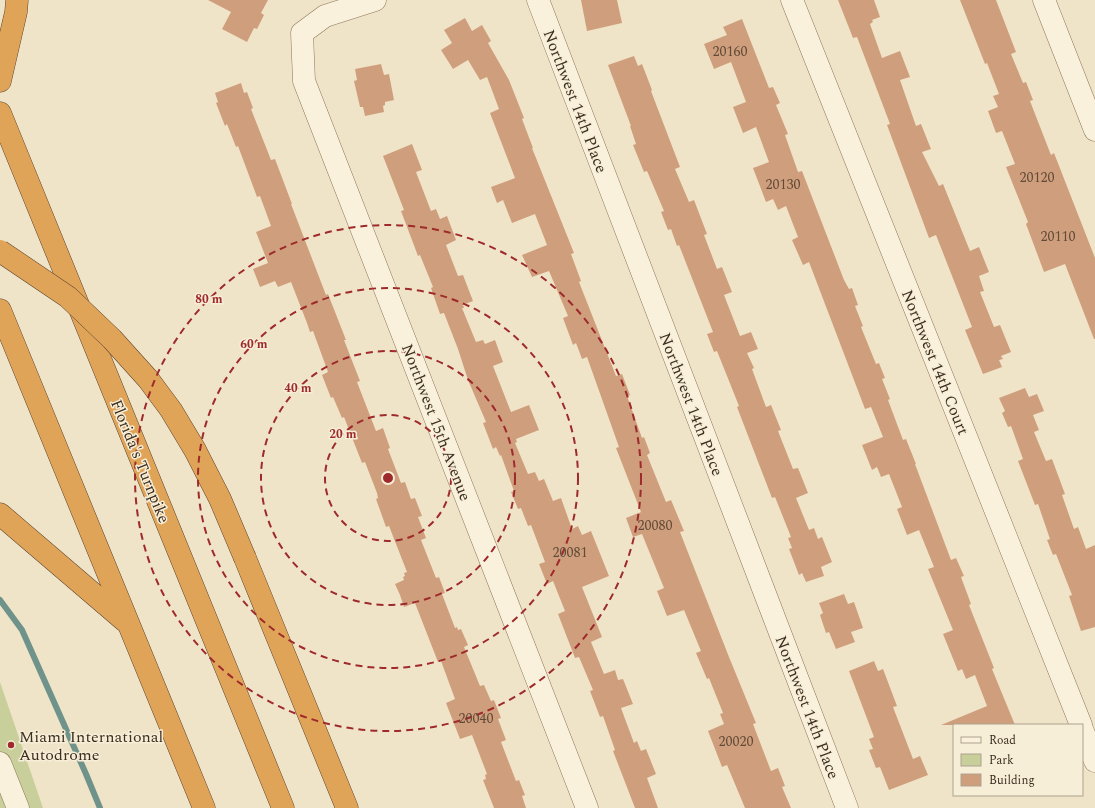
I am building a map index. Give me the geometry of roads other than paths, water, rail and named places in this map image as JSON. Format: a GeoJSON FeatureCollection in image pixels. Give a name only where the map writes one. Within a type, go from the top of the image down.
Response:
{"type":"FeatureCollection","features":[{"type":"Feature","properties":{"kind":"highway"},"geometry":{"type":"LineString","coordinates":[[0,81],[16,12],[17,0]]}},
{"type":"Feature","properties":{"kind":"highway","name":"Florida's Turnpike"},"geometry":{"type":"LineString","coordinates":[[0,113],[283,808]]}},
{"type":"Feature","properties":{"kind":"highway"},"geometry":{"type":"LineString","coordinates":[[0,251],[68,297],[112,339],[148,380],[171,410],[196,450],[220,499],[245,558],[347,808]]}},
{"type":"Feature","properties":{"kind":"highway"},"geometry":{"type":"LineString","coordinates":[[0,310],[204,808]]}},
{"type":"Feature","properties":{"kind":"highway"},"geometry":{"type":"LineString","coordinates":[[0,514],[129,624]]}},
{"type":"Feature","properties":{"kind":"street","name":"Northwest 15th Avenue"},"geometry":{"type":"LineString","coordinates":[[375,0],[325,16],[302,33],[304,81],[587,808]]}},
{"type":"Feature","properties":{"kind":"street","name":"Northwest 14th Place"},"geometry":{"type":"LineString","coordinates":[[538,0],[847,808]]}},
{"type":"Feature","properties":{"kind":"street","name":"Northwest 14th Court"},"geometry":{"type":"LineString","coordinates":[[792,0],[1080,724]]}},
{"type":"Feature","properties":{"kind":"street"},"geometry":{"type":"LineString","coordinates":[[1044,0],[1095,130]]}},
{"type":"Feature","properties":{"kind":"street"},"geometry":{"type":"LineString","coordinates":[[1083,731],[1095,761]]}},
{"type":"Feature","properties":{"kind":"street"},"geometry":{"type":"LineString","coordinates":[[0,763],[18,808]]}},
{"type":"Feature","properties":{"kind":"waterway"},"geometry":{"type":"LineString","coordinates":[[0,600],[22,630],[100,808]]}},
{"type":"Feature","properties":{"kind":"place","name":"Miami International Autodrome"},"geometry":{"type":"Point","coordinates":[11,745]}}]}
